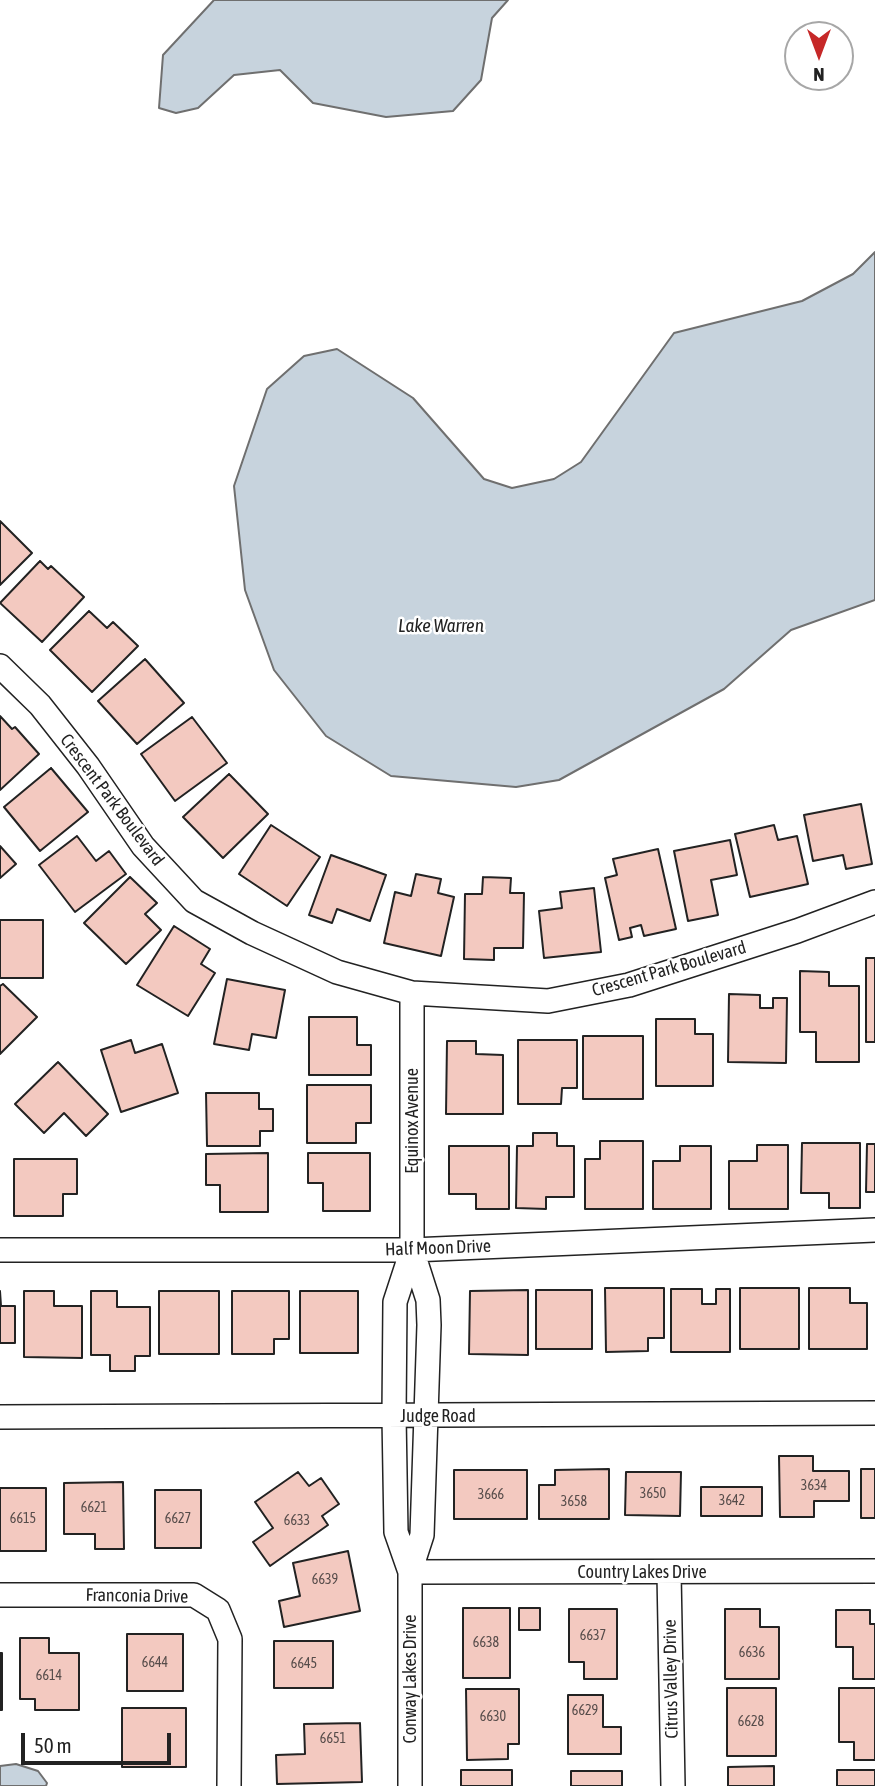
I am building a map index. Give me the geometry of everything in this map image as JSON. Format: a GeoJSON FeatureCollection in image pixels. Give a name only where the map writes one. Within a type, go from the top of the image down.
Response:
{"type":"FeatureCollection","features":[{"type":"Feature","properties":{"kind":"street","name":"Crescent Park Boulevard"},"geometry":{"type":"LineString","coordinates":[[0,666],[40,705],[88,766],[143,846],[194,901],[251,933],[337,972],[412,993],[548,1001],[629,985],[797,931],[875,902]]}},
{"type":"Feature","properties":{"kind":"street","name":"Equinox Avenue"},"geometry":{"type":"LineString","coordinates":[[412,993],[412,1250],[428,1300],[425,1416]]}},
{"type":"Feature","properties":{"kind":"street","name":"Half Moon Drive"},"geometry":{"type":"LineString","coordinates":[[0,1250],[412,1250],[875,1230]]}},
{"type":"Feature","properties":{"kind":"street","name":"Equinox Avenue"},"geometry":{"type":"LineString","coordinates":[[394,1416],[395,1302],[412,1250]]}},
{"type":"Feature","properties":{"kind":"street"},"geometry":{"type":"LineString","coordinates":[[395,1325],[429,1325]]}},
{"type":"Feature","properties":{"kind":"street","name":"Judge Road"},"geometry":{"type":"LineString","coordinates":[[0,1416],[875,1413]]}},
{"type":"Feature","properties":{"kind":"street","name":"Conway Lakes Drive"},"geometry":{"type":"LineString","coordinates":[[394,1416],[396,1532],[410,1572]]}},
{"type":"Feature","properties":{"kind":"street","name":"Conway Lakes Drive"},"geometry":{"type":"LineString","coordinates":[[410,1786],[410,1572],[422,1535],[425,1416]]}},
{"type":"Feature","properties":{"kind":"street","name":"Country Lakes Drive"},"geometry":{"type":"LineString","coordinates":[[410,1572],[875,1571]]}},
{"type":"Feature","properties":{"kind":"street","name":"Citrus Valley Drive"},"geometry":{"type":"LineString","coordinates":[[669,1573],[673,1786]]}},
{"type":"Feature","properties":{"kind":"street","name":"Franconia Drive"},"geometry":{"type":"LineString","coordinates":[[0,1595],[194,1595],[218,1610],[230,1639],[229,1786]]}},
{"type":"Feature","properties":{"kind":"water"},"geometry":{"type":"Polygon","coordinates":[[[214,0],[508,0],[492,18],[481,80],[453,111],[386,117],[313,103],[280,70],[234,75],[198,108],[176,113],[159,108],[163,55],[214,0]]]}},
{"type":"Feature","properties":{"kind":"water","name":"Lake Warren"},"geometry":{"type":"Polygon","coordinates":[[[875,252],[875,600],[791,630],[724,689],[559,780],[516,787],[391,776],[326,736],[274,670],[245,590],[234,486],[267,389],[304,356],[337,349],[413,398],[484,479],[512,488],[554,479],[581,462],[674,333],[802,301],[853,274],[875,252]]]}},
{"type":"Feature","properties":{"kind":"water"},"geometry":{"type":"Polygon","coordinates":[[[16,1764],[38,1771],[47,1783],[46,1786],[0,1786],[0,1766],[16,1764]]]}},
{"type":"Feature","properties":{"kind":"building"},"geometry":{"type":"Polygon","coordinates":[[[0,521],[32,553],[0,585],[0,521]]]}},
{"type":"Feature","properties":{"kind":"building"},"geometry":{"type":"Polygon","coordinates":[[[40,561],[48,569],[51,566],[84,597],[42,642],[0,603],[40,561]]]}},
{"type":"Feature","properties":{"kind":"building"},"geometry":{"type":"Polygon","coordinates":[[[89,611],[107,628],[113,622],[138,646],[92,692],[50,650],[89,611]]]}},
{"type":"Feature","properties":{"kind":"building"},"geometry":{"type":"Polygon","coordinates":[[[145,659],[184,703],[137,744],[98,701],[145,659]]]}},
{"type":"Feature","properties":{"kind":"building"},"geometry":{"type":"Polygon","coordinates":[[[0,716],[12,729],[15,727],[39,754],[0,790],[0,716]]]}},
{"type":"Feature","properties":{"kind":"building"},"geometry":{"type":"Polygon","coordinates":[[[192,717],[227,763],[175,801],[141,754],[192,717]]]}},
{"type":"Feature","properties":{"kind":"building"},"geometry":{"type":"Polygon","coordinates":[[[51,768],[88,812],[40,851],[4,807],[51,768]]]}},
{"type":"Feature","properties":{"kind":"building"},"geometry":{"type":"Polygon","coordinates":[[[229,774],[268,814],[223,858],[183,817],[229,774]]]}},
{"type":"Feature","properties":{"kind":"building"},"geometry":{"type":"Polygon","coordinates":[[[861,804],[872,864],[846,869],[843,855],[813,861],[804,815],[861,804]]]}},
{"type":"Feature","properties":{"kind":"building"},"geometry":{"type":"Polygon","coordinates":[[[271,825],[320,857],[287,906],[239,874],[271,825]]]}},
{"type":"Feature","properties":{"kind":"building"},"geometry":{"type":"Polygon","coordinates":[[[774,825],[778,840],[797,836],[808,884],[750,897],[735,834],[774,825]]]}},
{"type":"Feature","properties":{"kind":"building"},"geometry":{"type":"Polygon","coordinates":[[[77,836],[96,861],[109,851],[126,874],[75,912],[39,865],[77,836]]]}},
{"type":"Feature","properties":{"kind":"building"},"geometry":{"type":"Polygon","coordinates":[[[730,840],[737,875],[711,880],[718,915],[688,921],[674,851],[730,840]]]}},
{"type":"Feature","properties":{"kind":"building"},"geometry":{"type":"Polygon","coordinates":[[[0,846],[16,864],[0,878],[0,846]]]}},
{"type":"Feature","properties":{"kind":"building"},"geometry":{"type":"Polygon","coordinates":[[[658,849],[676,929],[644,936],[641,925],[630,928],[632,937],[619,940],[605,878],[617,875],[613,859],[658,849]]]}},
{"type":"Feature","properties":{"kind":"building"},"geometry":{"type":"Polygon","coordinates":[[[331,855],[386,875],[370,921],[337,909],[332,923],[309,915],[331,855]]]}},
{"type":"Feature","properties":{"kind":"building"},"geometry":{"type":"Polygon","coordinates":[[[416,874],[441,879],[438,893],[454,897],[441,956],[384,943],[395,892],[411,896],[416,874]]]}},
{"type":"Feature","properties":{"kind":"building"},"geometry":{"type":"Polygon","coordinates":[[[130,877],[157,903],[145,914],[161,930],[126,964],[84,923],[130,877]]]}},
{"type":"Feature","properties":{"kind":"building"},"geometry":{"type":"Polygon","coordinates":[[[483,877],[511,878],[510,893],[524,893],[523,948],[494,948],[494,960],[464,959],[465,894],[482,894],[483,877]]]}},
{"type":"Feature","properties":{"kind":"building"},"geometry":{"type":"Polygon","coordinates":[[[594,888],[601,952],[544,958],[539,911],[562,908],[560,892],[594,888]]]}},
{"type":"Feature","properties":{"kind":"building"},"geometry":{"type":"Polygon","coordinates":[[[0,920],[43,920],[43,978],[0,978],[0,920]]]}},
{"type":"Feature","properties":{"kind":"building"},"geometry":{"type":"Polygon","coordinates":[[[174,926],[210,949],[201,964],[215,973],[188,1016],[137,985],[174,926]]]}},
{"type":"Feature","properties":{"kind":"building"},"geometry":{"type":"Polygon","coordinates":[[[866,958],[875,958],[875,1042],[866,1042],[866,958]]]}},
{"type":"Feature","properties":{"kind":"building"},"geometry":{"type":"Polygon","coordinates":[[[800,971],[829,972],[829,986],[859,986],[859,1062],[816,1062],[816,1032],[800,1032],[800,971]]]}},
{"type":"Feature","properties":{"kind":"building"},"geometry":{"type":"Polygon","coordinates":[[[227,979],[285,990],[276,1038],[252,1034],[249,1050],[214,1044],[227,979]]]}},
{"type":"Feature","properties":{"kind":"building"},"geometry":{"type":"Polygon","coordinates":[[[3,984],[37,1017],[0,1054],[0,986],[3,984]]]}},
{"type":"Feature","properties":{"kind":"building"},"geometry":{"type":"Polygon","coordinates":[[[729,994],[760,995],[760,1008],[773,1008],[773,998],[787,998],[786,1063],[728,1062],[729,994]]]}},
{"type":"Feature","properties":{"kind":"building"},"geometry":{"type":"Polygon","coordinates":[[[309,1017],[357,1017],[357,1045],[371,1045],[371,1075],[309,1075],[309,1017]]]}},
{"type":"Feature","properties":{"kind":"building"},"geometry":{"type":"Polygon","coordinates":[[[656,1019],[695,1019],[695,1034],[713,1034],[713,1086],[656,1086],[656,1019]]]}},
{"type":"Feature","properties":{"kind":"building"},"geometry":{"type":"Polygon","coordinates":[[[583,1036],[643,1036],[643,1099],[583,1099],[583,1036]]]}},
{"type":"Feature","properties":{"kind":"building"},"geometry":{"type":"Polygon","coordinates":[[[131,1040],[135,1053],[162,1044],[178,1093],[121,1112],[101,1050],[131,1040]]]}},
{"type":"Feature","properties":{"kind":"building"},"geometry":{"type":"Polygon","coordinates":[[[518,1040],[577,1040],[577,1088],[562,1088],[561,1104],[518,1104],[518,1040]]]}},
{"type":"Feature","properties":{"kind":"building"},"geometry":{"type":"Polygon","coordinates":[[[447,1041],[476,1041],[476,1054],[503,1055],[503,1114],[446,1114],[447,1041]]]}},
{"type":"Feature","properties":{"kind":"building"},"geometry":{"type":"Polygon","coordinates":[[[58,1062],[108,1114],[86,1136],[64,1113],[44,1133],[15,1104],[58,1062]]]}},
{"type":"Feature","properties":{"kind":"building"},"geometry":{"type":"Polygon","coordinates":[[[307,1085],[371,1085],[371,1123],[356,1123],[356,1143],[307,1143],[307,1085]]]}},
{"type":"Feature","properties":{"kind":"building"},"geometry":{"type":"Polygon","coordinates":[[[206,1093],[259,1093],[259,1109],[273,1109],[273,1131],[260,1131],[260,1146],[207,1146],[206,1093]]]}},
{"type":"Feature","properties":{"kind":"building"},"geometry":{"type":"Polygon","coordinates":[[[533,1133],[557,1133],[557,1146],[574,1146],[574,1197],[546,1197],[546,1209],[516,1208],[517,1146],[533,1146],[533,1133]]]}},
{"type":"Feature","properties":{"kind":"building"},"geometry":{"type":"Polygon","coordinates":[[[600,1141],[643,1141],[643,1209],[585,1209],[585,1159],[600,1159],[600,1141]]]}},
{"type":"Feature","properties":{"kind":"building"},"geometry":{"type":"Polygon","coordinates":[[[802,1143],[860,1143],[860,1208],[829,1208],[829,1193],[801,1193],[802,1143]]]}},
{"type":"Feature","properties":{"kind":"building"},"geometry":{"type":"Polygon","coordinates":[[[867,1144],[875,1144],[875,1192],[866,1192],[867,1144]]]}},
{"type":"Feature","properties":{"kind":"building"},"geometry":{"type":"Polygon","coordinates":[[[757,1145],[788,1145],[788,1209],[729,1209],[729,1161],[757,1161],[757,1145]]]}},
{"type":"Feature","properties":{"kind":"building"},"geometry":{"type":"Polygon","coordinates":[[[449,1146],[509,1146],[509,1209],[476,1209],[476,1194],[449,1194],[449,1146]]]}},
{"type":"Feature","properties":{"kind":"building"},"geometry":{"type":"Polygon","coordinates":[[[680,1146],[711,1146],[711,1209],[653,1209],[653,1161],[680,1161],[680,1146]]]}},
{"type":"Feature","properties":{"kind":"building"},"geometry":{"type":"Polygon","coordinates":[[[268,1153],[268,1212],[220,1212],[220,1185],[206,1185],[206,1154],[268,1153]]]}},
{"type":"Feature","properties":{"kind":"building"},"geometry":{"type":"Polygon","coordinates":[[[308,1153],[370,1153],[370,1211],[323,1211],[323,1183],[308,1183],[308,1153]]]}},
{"type":"Feature","properties":{"kind":"building"},"geometry":{"type":"Polygon","coordinates":[[[14,1159],[77,1159],[77,1194],[63,1194],[63,1216],[14,1216],[14,1159]]]}},
{"type":"Feature","properties":{"kind":"building"},"geometry":{"type":"Polygon","coordinates":[[[605,1288],[664,1288],[664,1338],[648,1338],[648,1351],[606,1352],[605,1288]]]}},
{"type":"Feature","properties":{"kind":"building"},"geometry":{"type":"Polygon","coordinates":[[[740,1288],[799,1288],[799,1349],[740,1349],[740,1288]]]}},
{"type":"Feature","properties":{"kind":"building"},"geometry":{"type":"Polygon","coordinates":[[[809,1288],[850,1288],[850,1303],[867,1303],[867,1349],[809,1349],[809,1288]]]}},
{"type":"Feature","properties":{"kind":"building"},"geometry":{"type":"Polygon","coordinates":[[[671,1289],[702,1289],[702,1304],[716,1304],[716,1289],[730,1289],[730,1352],[671,1352],[671,1289]]]}},
{"type":"Feature","properties":{"kind":"building"},"geometry":{"type":"Polygon","coordinates":[[[528,1290],[528,1355],[469,1354],[470,1291],[528,1290]]]}},
{"type":"Feature","properties":{"kind":"building"},"geometry":{"type":"Polygon","coordinates":[[[536,1290],[592,1290],[592,1349],[536,1349],[536,1290]]]}},
{"type":"Feature","properties":{"kind":"building"},"geometry":{"type":"Polygon","coordinates":[[[0,1291],[1,1306],[15,1306],[15,1343],[0,1343],[0,1291]]]}},
{"type":"Feature","properties":{"kind":"building"},"geometry":{"type":"Polygon","coordinates":[[[24,1291],[54,1291],[54,1306],[82,1306],[82,1358],[24,1357],[24,1291]]]}},
{"type":"Feature","properties":{"kind":"building"},"geometry":{"type":"Polygon","coordinates":[[[91,1291],[117,1291],[117,1307],[150,1307],[150,1356],[135,1356],[135,1371],[110,1371],[110,1355],[91,1355],[91,1291]]]}},
{"type":"Feature","properties":{"kind":"building"},"geometry":{"type":"Polygon","coordinates":[[[159,1291],[219,1291],[219,1354],[159,1354],[159,1291]]]}},
{"type":"Feature","properties":{"kind":"building"},"geometry":{"type":"Polygon","coordinates":[[[232,1291],[289,1291],[289,1339],[274,1339],[274,1354],[232,1354],[232,1291]]]}},
{"type":"Feature","properties":{"kind":"building"},"geometry":{"type":"Polygon","coordinates":[[[300,1291],[358,1291],[358,1353],[300,1353],[300,1291]]]}},
{"type":"Feature","properties":{"kind":"building"},"geometry":{"type":"Polygon","coordinates":[[[779,1456],[813,1456],[813,1471],[849,1471],[849,1501],[814,1501],[814,1517],[780,1517],[779,1456]]]}},
{"type":"Feature","properties":{"kind":"building"},"geometry":{"type":"Polygon","coordinates":[[[609,1469],[609,1519],[539,1519],[539,1485],[555,1485],[555,1470],[609,1469]]]}},
{"type":"Feature","properties":{"kind":"building"},"geometry":{"type":"Polygon","coordinates":[[[861,1469],[875,1469],[875,1518],[861,1518],[861,1469]]]}},
{"type":"Feature","properties":{"kind":"building"},"geometry":{"type":"Polygon","coordinates":[[[454,1470],[527,1470],[527,1519],[454,1519],[454,1470]]]}},
{"type":"Feature","properties":{"kind":"building"},"geometry":{"type":"Polygon","coordinates":[[[298,1472],[309,1486],[321,1478],[339,1504],[322,1516],[328,1525],[270,1566],[253,1542],[273,1528],[255,1502],[298,1472]]]}},
{"type":"Feature","properties":{"kind":"building"},"geometry":{"type":"Polygon","coordinates":[[[626,1472],[681,1472],[680,1516],[625,1515],[626,1472]]]}},
{"type":"Feature","properties":{"kind":"building"},"geometry":{"type":"Polygon","coordinates":[[[123,1482],[124,1549],[95,1549],[95,1534],[64,1534],[64,1483],[123,1482]]]}},
{"type":"Feature","properties":{"kind":"building"},"geometry":{"type":"Polygon","coordinates":[[[701,1487],[762,1487],[762,1516],[701,1516],[701,1487]]]}},
{"type":"Feature","properties":{"kind":"building"},"geometry":{"type":"Polygon","coordinates":[[[0,1488],[46,1488],[46,1551],[0,1551],[0,1488]]]}},
{"type":"Feature","properties":{"kind":"building"},"geometry":{"type":"Polygon","coordinates":[[[155,1490],[201,1490],[201,1548],[155,1548],[155,1490]]]}},
{"type":"Feature","properties":{"kind":"building"},"geometry":{"type":"Polygon","coordinates":[[[348,1551],[360,1611],[284,1627],[279,1601],[300,1596],[293,1563],[348,1551]]]}},
{"type":"Feature","properties":{"kind":"building"},"geometry":{"type":"Polygon","coordinates":[[[463,1608],[510,1608],[510,1678],[463,1678],[463,1608]]]}},
{"type":"Feature","properties":{"kind":"building"},"geometry":{"type":"Polygon","coordinates":[[[519,1608],[540,1608],[540,1630],[519,1630],[519,1608]]]}},
{"type":"Feature","properties":{"kind":"building"},"geometry":{"type":"Polygon","coordinates":[[[569,1609],[617,1609],[617,1679],[584,1679],[584,1662],[569,1662],[569,1609]]]}},
{"type":"Feature","properties":{"kind":"building"},"geometry":{"type":"Polygon","coordinates":[[[725,1609],[760,1609],[760,1627],[779,1627],[779,1679],[725,1679],[725,1609]]]}},
{"type":"Feature","properties":{"kind":"building"},"geometry":{"type":"Polygon","coordinates":[[[836,1610],[870,1610],[870,1624],[875,1624],[875,1679],[853,1679],[853,1647],[836,1647],[836,1610]]]}},
{"type":"Feature","properties":{"kind":"building"},"geometry":{"type":"Polygon","coordinates":[[[127,1634],[183,1634],[183,1691],[127,1691],[127,1634]]]}},
{"type":"Feature","properties":{"kind":"building"},"geometry":{"type":"Polygon","coordinates":[[[20,1638],[49,1638],[49,1653],[79,1653],[79,1710],[35,1710],[35,1699],[20,1699],[20,1638]]]}},
{"type":"Feature","properties":{"kind":"building"},"geometry":{"type":"Polygon","coordinates":[[[274,1641],[333,1641],[333,1688],[274,1688],[274,1641]]]}},
{"type":"Feature","properties":{"kind":"building"},"geometry":{"type":"Polygon","coordinates":[[[2,1653],[2,1710],[0,1710],[2,1653]]]}},
{"type":"Feature","properties":{"kind":"building"},"geometry":{"type":"Polygon","coordinates":[[[727,1688],[776,1688],[776,1756],[727,1756],[727,1688]]]}},
{"type":"Feature","properties":{"kind":"building"},"geometry":{"type":"Polygon","coordinates":[[[839,1688],[875,1688],[875,1760],[854,1760],[854,1742],[839,1742],[839,1688]]]}},
{"type":"Feature","properties":{"kind":"building"},"geometry":{"type":"Polygon","coordinates":[[[466,1689],[519,1689],[519,1744],[508,1744],[508,1759],[467,1760],[466,1689]]]}},
{"type":"Feature","properties":{"kind":"building"},"geometry":{"type":"Polygon","coordinates":[[[568,1695],[603,1695],[603,1727],[621,1727],[621,1754],[568,1754],[568,1695]]]}},
{"type":"Feature","properties":{"kind":"building"},"geometry":{"type":"Polygon","coordinates":[[[122,1708],[186,1708],[186,1767],[122,1767],[122,1708]]]}},
{"type":"Feature","properties":{"kind":"building"},"geometry":{"type":"Polygon","coordinates":[[[360,1723],[362,1782],[277,1784],[276,1755],[305,1754],[304,1724],[360,1723]]]}},
{"type":"Feature","properties":{"kind":"building"},"geometry":{"type":"Polygon","coordinates":[[[774,1766],[774,1786],[728,1786],[728,1767],[774,1766]]]}},
{"type":"Feature","properties":{"kind":"building"},"geometry":{"type":"Polygon","coordinates":[[[461,1770],[512,1770],[512,1786],[461,1786],[461,1770]]]}},
{"type":"Feature","properties":{"kind":"building"},"geometry":{"type":"Polygon","coordinates":[[[837,1770],[875,1770],[875,1786],[837,1786],[837,1770]]]}},
{"type":"Feature","properties":{"kind":"building"},"geometry":{"type":"Polygon","coordinates":[[[571,1771],[622,1771],[622,1786],[571,1786],[571,1771]]]}}]}
